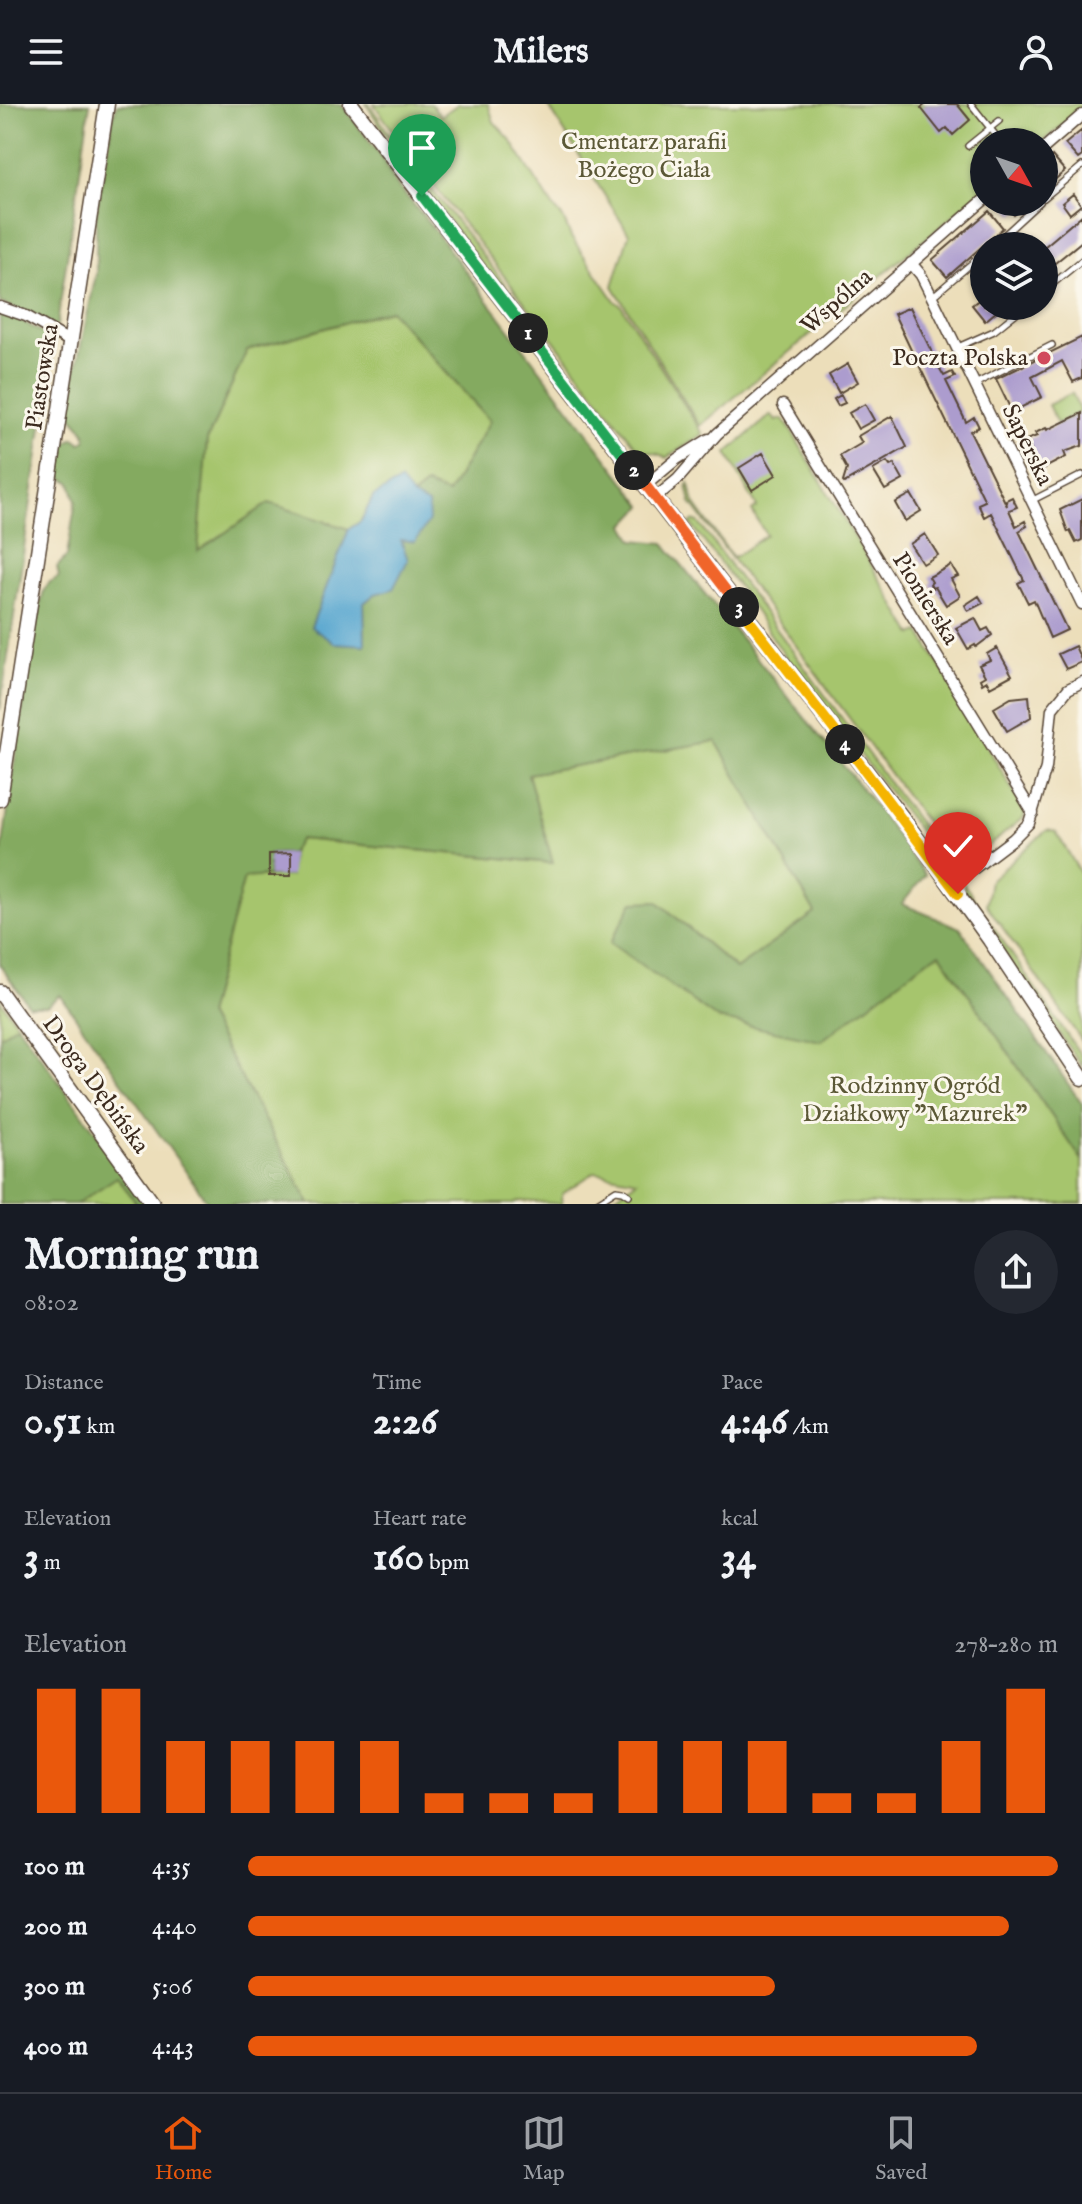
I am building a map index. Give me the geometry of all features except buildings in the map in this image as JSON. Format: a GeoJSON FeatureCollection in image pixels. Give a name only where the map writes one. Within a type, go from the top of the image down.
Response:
{"type":"FeatureCollection","features":[{"type":"Feature","properties":{"kind":"main road","name":"Piastowska"},"geometry":{"type":"LineString","coordinates":[[0,799],[107,104]]}},
{"type":"Feature","properties":{"kind":"main road"},"geometry":{"type":"LineString","coordinates":[[356,109],[952,885],[1082,1078]]}},
{"type":"Feature","properties":{"kind":"main road","name":"Droga Dębińska"},"geometry":{"type":"LineString","coordinates":[[0,992],[153,1204]]}},
{"type":"Feature","properties":{"kind":"street"},"geometry":{"type":"LineString","coordinates":[[1058,136],[1082,115]]}},
{"type":"Feature","properties":{"kind":"street","name":"Wspólna"},"geometry":{"type":"LineString","coordinates":[[655,498],[678,479],[717,434],[970,212]]}},
{"type":"Feature","properties":{"kind":"street","name":"Saperska"},"geometry":{"type":"LineString","coordinates":[[911,263],[921,275],[1082,604]]}},
{"type":"Feature","properties":{"kind":"street"},"geometry":{"type":"LineString","coordinates":[[0,307],[26,316],[71,342]]}},
{"type":"Feature","properties":{"kind":"street","name":"Pionierska"},"geometry":{"type":"LineString","coordinates":[[783,405],[1033,813]]}},
{"type":"Feature","properties":{"kind":"street","name":"Wspólna"},"geometry":{"type":"LineString","coordinates":[[646,485],[677,459],[717,434]]}},
{"type":"Feature","properties":{"kind":"street"},"geometry":{"type":"LineString","coordinates":[[952,885],[1013,839],[1029,823],[1046,768],[1052,709],[1061,695],[1082,682]]}},
{"type":"Feature","properties":{"kind":"lane"},"geometry":{"type":"LineString","coordinates":[[971,104],[990,128],[999,121]]}},
{"type":"Feature","properties":{"kind":"lane"},"geometry":{"type":"LineString","coordinates":[[1058,186],[1082,166]]}},
{"type":"Feature","properties":{"kind":"lane"},"geometry":{"type":"LineString","coordinates":[[1007,232],[1025,216]]}},
{"type":"Feature","properties":{"kind":"lane"},"geometry":{"type":"LineString","coordinates":[[1058,280],[1082,260]]}},
{"type":"Feature","properties":{"kind":"lane"},"geometry":{"type":"LineString","coordinates":[[932,297],[970,265]]}},
{"type":"Feature","properties":{"kind":"lane"},"geometry":{"type":"LineString","coordinates":[[957,347],[994,331],[1008,320]]}},
{"type":"Feature","properties":{"kind":"lane"},"geometry":{"type":"LineString","coordinates":[[975,384],[1052,345]]}},
{"type":"Feature","properties":{"kind":"lane"},"geometry":{"type":"LineString","coordinates":[[1032,501],[1082,475]]}},
{"type":"Feature","properties":{"kind":"lane"},"geometry":{"type":"LineString","coordinates":[[594,1204],[616,1190],[629,1195]]}},
{"type":"Feature","properties":{"kind":"green space"},"geometry":{"type":"Polygon","coordinates":[[[0,104],[90,104],[57,325],[54,326],[0,303],[0,104]]]}},
{"type":"Feature","properties":{"kind":"green space"},"geometry":{"type":"Polygon","coordinates":[[[117,104],[341,104],[384,160],[395,183],[426,219],[643,506],[625,525],[634,540],[664,543],[867,795],[925,875],[902,904],[960,928],[1082,1104],[1082,1160],[940,953],[821,1041],[718,1019],[610,943],[633,902],[657,901],[736,969],[815,913],[716,741],[528,774],[553,863],[300,839],[291,853],[269,854],[269,876],[244,878],[207,1015],[310,1204],[209,1204],[60,995],[47,1006],[29,1006],[0,965],[0,864],[34,629],[44,590],[59,577],[57,567],[67,556],[76,500],[71,483],[58,475],[63,445],[74,438],[81,443],[86,440],[85,432],[67,411],[96,274],[96,214],[117,104]],[[390,310],[247,350],[207,440],[198,551],[269,503],[349,529],[311,627],[365,645],[364,603],[375,594],[401,539],[428,505],[412,496],[426,485],[448,494],[490,421],[390,310]]]}},
{"type":"Feature","properties":{"kind":"green space"},"geometry":{"type":"Polygon","coordinates":[[[366,104],[568,366],[550,351],[479,260],[366,104]]]}},
{"type":"Feature","properties":{"kind":"green space"},"geometry":{"type":"Polygon","coordinates":[[[374,104],[431,104],[441,116],[458,104],[488,104],[494,122],[510,139],[563,218],[571,237],[621,305],[703,434],[666,458],[635,445],[374,104]]]}},
{"type":"Feature","properties":{"kind":"green space","name":"Cmentarz parafii Bożego Ciała"},"geometry":{"type":"Polygon","coordinates":[[[547,104],[1082,104],[1082,109],[1058,129],[970,128],[970,202],[700,426],[613,286],[629,234],[547,104]]]}},
{"type":"Feature","properties":{"kind":"green space"},"geometry":{"type":"Polygon","coordinates":[[[390,310],[490,421],[448,494],[426,485],[412,496],[373,497],[361,521],[349,529],[269,503],[197,552],[207,440],[247,350],[390,310]]]}},
{"type":"Feature","properties":{"kind":"green space"},"geometry":{"type":"Polygon","coordinates":[[[0,313],[20,320],[55,340],[0,710],[0,313]]]}},
{"type":"Feature","properties":{"kind":"green space"},"geometry":{"type":"Polygon","coordinates":[[[1072,393],[1080,412],[1057,424],[1048,405],[1072,393]]]}},
{"type":"Feature","properties":{"kind":"green space"},"geometry":{"type":"Polygon","coordinates":[[[771,415],[776,421],[784,419],[913,635],[920,632],[1025,811],[1024,817],[973,859],[950,855],[691,503],[689,483],[694,503],[733,558],[766,535],[752,511],[757,507],[727,453],[771,415]]]}},
{"type":"Feature","properties":{"kind":"green space"},"geometry":{"type":"Polygon","coordinates":[[[698,522],[956,874],[952,874],[787,659],[690,523],[698,522]]]}},
{"type":"Feature","properties":{"kind":"green space","name":"Rodzinny Ogród Działkowy \"Mazurek\""},"geometry":{"type":"Polygon","coordinates":[[[716,741],[815,913],[736,969],[657,901],[718,1019],[926,961],[940,953],[1082,1160],[1082,1204],[605,1204],[637,1180],[595,1172],[562,1194],[562,1204],[520,1201],[515,1204],[310,1204],[207,1015],[244,877],[290,876],[291,853],[299,839],[552,863],[528,774],[716,741]]]}},
{"type":"Feature","properties":{"kind":"green space"},"geometry":{"type":"Polygon","coordinates":[[[1047,830],[1056,832],[1082,876],[1082,1041],[986,904],[990,880],[1047,830]]]}},
{"type":"Feature","properties":{"kind":"green space"},"geometry":{"type":"Polygon","coordinates":[[[964,884],[1082,1057],[1082,1067],[963,891],[964,884]]]}},
{"type":"Feature","properties":{"kind":"green space"},"geometry":{"type":"Polygon","coordinates":[[[0,1000],[17,1024],[0,1036],[0,1000]]]}},
{"type":"Feature","properties":{"kind":"green space"},"geometry":{"type":"Polygon","coordinates":[[[17,1024],[148,1204],[137,1204],[117,1177],[76,1204],[0,1204],[0,1036],[17,1024]]]}},
{"type":"Feature","properties":{"kind":"green space"},"geometry":{"type":"Polygon","coordinates":[[[117,1176],[137,1204],[76,1204],[117,1176]]]}},
{"type":"Feature","properties":{"kind":"water"},"geometry":{"type":"Polygon","coordinates":[[[400,481],[412,496],[428,505],[429,521],[415,542],[401,540],[408,560],[393,589],[375,594],[364,603],[365,645],[334,643],[311,627],[349,529],[361,521],[373,497],[400,481]]]}},
{"type":"Feature","properties":{"kind":"place","name":"Poczta Polska"},"geometry":{"type":"Point","coordinates":[1044,358]}},
{"type":"Feature","properties":{"kind":"route"},"geometry":{"type":"LineString","coordinates":[[422,196],[958,894]]}}]}
